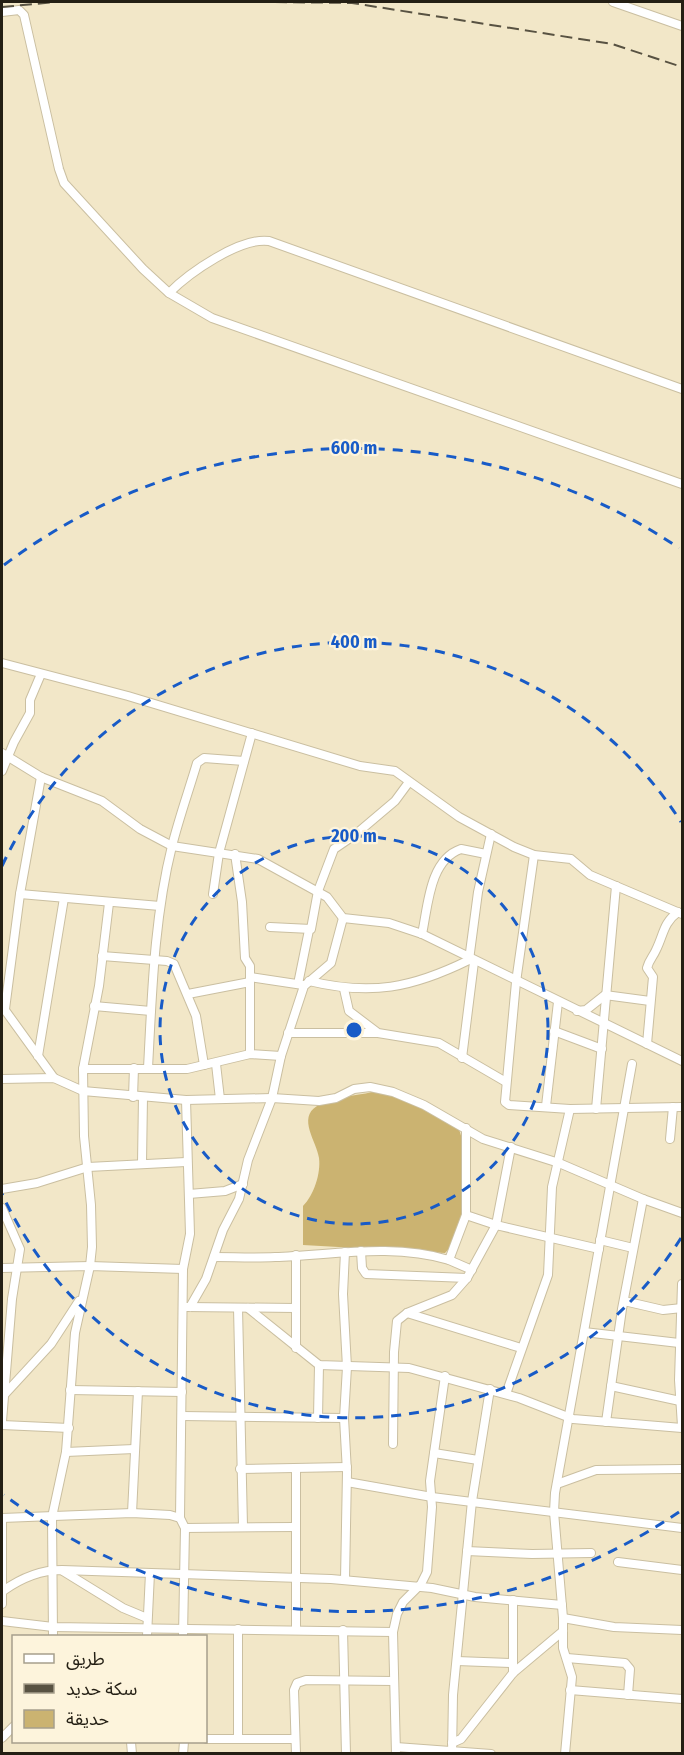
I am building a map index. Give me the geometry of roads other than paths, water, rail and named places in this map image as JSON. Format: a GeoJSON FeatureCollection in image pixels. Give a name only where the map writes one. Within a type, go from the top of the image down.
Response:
{"type":"FeatureCollection","features":[{"type":"Feature","properties":{"kind":"street"},"geometry":{"type":"LineString","coordinates":[[613,2],[682,27]]}},
{"type":"Feature","properties":{"kind":"street"},"geometry":{"type":"LineString","coordinates":[[2,12],[19,10],[24,15],[53,147],[64,183],[143,269],[169,293],[212,318],[682,484]]}},
{"type":"Feature","properties":{"kind":"street"},"geometry":{"type":"LineString","coordinates":[[169,293],[191,274],[221,256],[259,240],[269,241],[682,389]]}},
{"type":"Feature","properties":{"kind":"street"},"geometry":{"type":"LineString","coordinates":[[2,663],[128,696],[360,766],[395,771],[459,817],[491,834],[534,855],[572,859],[590,875],[680,913]]}},
{"type":"Feature","properties":{"kind":"street"},"geometry":{"type":"LineString","coordinates":[[2,771],[4,755],[30,713],[30,700],[41,674]]}},
{"type":"Feature","properties":{"kind":"street"},"geometry":{"type":"LineString","coordinates":[[213,894],[219,853],[252,733]]}},
{"type":"Feature","properties":{"kind":"street"},"geometry":{"type":"LineString","coordinates":[[4,755],[41,777],[102,801],[140,830],[172,846],[258,859],[327,897],[343,918],[389,923],[422,934],[472,961],[682,1061]]}},
{"type":"Feature","properties":{"kind":"street"},"geometry":{"type":"LineString","coordinates":[[148,1068],[154,961],[160,906],[172,846],[199,759],[244,761]]}},
{"type":"Feature","properties":{"kind":"street"},"geometry":{"type":"LineString","coordinates":[[41,777],[3,1007],[54,1078]]}},
{"type":"Feature","properties":{"kind":"street"},"geometry":{"type":"LineString","coordinates":[[187,1307],[214,1257],[243,1184],[248,1160],[272,1098],[281,1056],[304,983],[309,930],[313,927],[318,891],[334,849],[356,834],[395,801],[409,782]]}},
{"type":"Feature","properties":{"kind":"street"},"geometry":{"type":"LineString","coordinates":[[462,1058],[478,892],[491,834]]}},
{"type":"Feature","properties":{"kind":"street"},"geometry":{"type":"LineString","coordinates":[[422,934],[432,883],[445,860],[461,849],[486,854]]}},
{"type":"Feature","properties":{"kind":"street"},"geometry":{"type":"LineString","coordinates":[[235,854],[242,902],[245,958],[250,966],[250,1054]]}},
{"type":"Feature","properties":{"kind":"street"},"geometry":{"type":"LineString","coordinates":[[534,855],[516,982],[505,1102],[509,1105],[596,1109],[682,1107]]}},
{"type":"Feature","properties":{"kind":"street"},"geometry":{"type":"LineString","coordinates":[[596,1109],[616,886]]}},
{"type":"Feature","properties":{"kind":"street"},"geometry":{"type":"LineString","coordinates":[[20,894],[160,906]]}},
{"type":"Feature","properties":{"kind":"street"},"geometry":{"type":"LineString","coordinates":[[38,1056],[64,898]]}},
{"type":"Feature","properties":{"kind":"street"},"geometry":{"type":"LineString","coordinates":[[52,1635],[58,1570],[52,1516],[66,1452],[70,1390],[81,1297],[90,1266],[91,1204],[83,1070],[109,903]]}},
{"type":"Feature","properties":{"kind":"street"},"geometry":{"type":"LineString","coordinates":[[647,1044],[653,977],[647,968],[648,962],[658,946],[664,925],[680,913]]}},
{"type":"Feature","properties":{"kind":"street"},"geometry":{"type":"LineString","coordinates":[[304,983],[331,963],[343,918]]}},
{"type":"Feature","properties":{"kind":"street"},"geometry":{"type":"LineString","coordinates":[[270,927],[309,930]]}},
{"type":"Feature","properties":{"kind":"street"},"geometry":{"type":"LineString","coordinates":[[102,956],[167,960],[174,964],[196,1016],[204,1065]]}},
{"type":"Feature","properties":{"kind":"street"},"geometry":{"type":"LineString","coordinates":[[188,994],[250,979],[344,989],[380,990],[433,976],[472,961]]}},
{"type":"Feature","properties":{"kind":"street"},"geometry":{"type":"LineString","coordinates":[[344,989],[349,1011],[378,1033]]}},
{"type":"Feature","properties":{"kind":"street"},"geometry":{"type":"LineString","coordinates":[[577,1011],[586,1010],[605,996],[650,1001]]}},
{"type":"Feature","properties":{"kind":"street"},"geometry":{"type":"LineString","coordinates":[[546,1106],[558,1002]]}},
{"type":"Feature","properties":{"kind":"street"},"geometry":{"type":"LineString","coordinates":[[94,1006],[151,1011]]}},
{"type":"Feature","properties":{"kind":"street"},"geometry":{"type":"LineString","coordinates":[[555,1031],[602,1049]]}},
{"type":"Feature","properties":{"kind":"street"},"geometry":{"type":"LineString","coordinates":[[288,1033],[378,1033],[439,1043],[506,1082]]}},
{"type":"Feature","properties":{"kind":"street"},"geometry":{"type":"LineString","coordinates":[[83,1070],[187,1069],[216,1064],[250,1054],[281,1056]]}},
{"type":"Feature","properties":{"kind":"street"},"geometry":{"type":"LineString","coordinates":[[216,1064],[220,1099]]}},
{"type":"Feature","properties":{"kind":"street"},"geometry":{"type":"LineString","coordinates":[[565,1754],[571,1666],[567,1658],[563,1631],[564,1618],[554,1512],[568,1418],[632,1064]]}},
{"type":"Feature","properties":{"kind":"street"},"geometry":{"type":"LineString","coordinates":[[133,1097],[134,1068]]}},
{"type":"Feature","properties":{"kind":"street"},"geometry":{"type":"LineString","coordinates":[[2,1078],[54,1078],[83,1091],[186,1100],[272,1098],[319,1101],[336,1098],[354,1089],[370,1087],[393,1092],[424,1105],[483,1139],[559,1163],[643,1200],[682,1213]]}},
{"type":"Feature","properties":{"kind":"street"},"geometry":{"type":"LineString","coordinates":[[142,1163],[143,1097]]}},
{"type":"Feature","properties":{"kind":"street"},"geometry":{"type":"LineString","coordinates":[[183,1632],[185,1528],[180,1518],[182,1392],[187,1307],[183,1269],[190,1234],[186,1162],[186,1100]]}},
{"type":"Feature","properties":{"kind":"street"},"geometry":{"type":"LineString","coordinates":[[670,1139],[673,1107]]}},
{"type":"Feature","properties":{"kind":"street"},"geometry":{"type":"LineString","coordinates":[[506,1394],[548,1275],[552,1187],[570,1108]]}},
{"type":"Feature","properties":{"kind":"street"},"geometry":{"type":"LineString","coordinates":[[449,1260],[466,1215],[466,1128]]}},
{"type":"Feature","properties":{"kind":"street"},"geometry":{"type":"LineString","coordinates":[[393,1444],[394,1366],[398,1321],[407,1313],[452,1295],[467,1278],[496,1225],[511,1147]]}},
{"type":"Feature","properties":{"kind":"street"},"geometry":{"type":"LineString","coordinates":[[2,1189],[38,1184],[88,1167],[186,1162]]}},
{"type":"Feature","properties":{"kind":"street"},"geometry":{"type":"LineString","coordinates":[[189,1194],[216,1193],[243,1184]]}},
{"type":"Feature","properties":{"kind":"street"},"geometry":{"type":"LineString","coordinates":[[606,1422],[624,1301],[643,1200]]}},
{"type":"Feature","properties":{"kind":"street"},"geometry":{"type":"LineString","coordinates":[[2,1208],[20,1249],[5,1356],[2,1423],[69,1428]]}},
{"type":"Feature","properties":{"kind":"street"},"geometry":{"type":"LineString","coordinates":[[466,1215],[496,1225],[549,1236],[633,1248]]}},
{"type":"Feature","properties":{"kind":"street"},"geometry":{"type":"LineString","coordinates":[[214,1257],[296,1256],[361,1251],[429,1254],[472,1270]]}},
{"type":"Feature","properties":{"kind":"street"},"geometry":{"type":"LineString","coordinates":[[361,1251],[362,1268],[366,1274],[467,1278]]}},
{"type":"Feature","properties":{"kind":"street"},"geometry":{"type":"LineString","coordinates":[[345,1252],[343,1294],[347,1366],[344,1418],[347,1467],[345,1580]]}},
{"type":"Feature","properties":{"kind":"street"},"geometry":{"type":"LineString","coordinates":[[296,1256],[296,1348]]}},
{"type":"Feature","properties":{"kind":"street"},"geometry":{"type":"LineString","coordinates":[[2,1268],[90,1266],[183,1269]]}},
{"type":"Feature","properties":{"kind":"street"},"geometry":{"type":"LineString","coordinates":[[248,1308],[319,1365],[394,1366],[444,1376],[490,1389],[568,1418],[682,1427],[679,1343],[682,1284]]}},
{"type":"Feature","properties":{"kind":"street"},"geometry":{"type":"LineString","coordinates":[[3,1396],[51,1344],[81,1297]]}},
{"type":"Feature","properties":{"kind":"street"},"geometry":{"type":"LineString","coordinates":[[624,1301],[663,1310],[682,1308]]}},
{"type":"Feature","properties":{"kind":"street"},"geometry":{"type":"LineString","coordinates":[[187,1307],[296,1308]]}},
{"type":"Feature","properties":{"kind":"street"},"geometry":{"type":"LineString","coordinates":[[238,1308],[238,1417],[243,1526]]}},
{"type":"Feature","properties":{"kind":"street"},"geometry":{"type":"LineString","coordinates":[[407,1313],[521,1348]]}},
{"type":"Feature","properties":{"kind":"street"},"geometry":{"type":"LineString","coordinates":[[584,1332],[618,1338],[679,1343]]}},
{"type":"Feature","properties":{"kind":"street"},"geometry":{"type":"LineString","coordinates":[[318,1418],[319,1365]]}},
{"type":"Feature","properties":{"kind":"street"},"geometry":{"type":"LineString","coordinates":[[444,1376],[430,1481],[432,1497],[427,1572],[418,1587],[403,1602],[397,1614],[393,1632],[396,1750],[452,1749],[491,1754]]}},
{"type":"Feature","properties":{"kind":"street"},"geometry":{"type":"LineString","coordinates":[[611,1386],[680,1401]]}},
{"type":"Feature","properties":{"kind":"street"},"geometry":{"type":"LineString","coordinates":[[452,1749],[462,1595],[472,1501],[490,1389]]}},
{"type":"Feature","properties":{"kind":"street"},"geometry":{"type":"LineString","coordinates":[[70,1390],[182,1392]]}},
{"type":"Feature","properties":{"kind":"street"},"geometry":{"type":"LineString","coordinates":[[132,1514],[138,1391]]}},
{"type":"Feature","properties":{"kind":"street"},"geometry":{"type":"LineString","coordinates":[[182,1416],[344,1418]]}},
{"type":"Feature","properties":{"kind":"street"},"geometry":{"type":"LineString","coordinates":[[66,1452],[134,1449]]}},
{"type":"Feature","properties":{"kind":"street"},"geometry":{"type":"LineString","coordinates":[[434,1453],[478,1460]]}},
{"type":"Feature","properties":{"kind":"street"},"geometry":{"type":"LineString","coordinates":[[240,1469],[347,1467]]}},
{"type":"Feature","properties":{"kind":"street"},"geometry":{"type":"LineString","coordinates":[[296,1468],[296,1630]]}},
{"type":"Feature","properties":{"kind":"street"},"geometry":{"type":"LineString","coordinates":[[557,1484],[596,1470],[682,1469]]}},
{"type":"Feature","properties":{"kind":"street"},"geometry":{"type":"LineString","coordinates":[[347,1482],[432,1497],[682,1528]]}},
{"type":"Feature","properties":{"kind":"street"},"geometry":{"type":"LineString","coordinates":[[2,1604],[2,1519],[132,1514],[170,1515],[180,1518]]}},
{"type":"Feature","properties":{"kind":"street"},"geometry":{"type":"LineString","coordinates":[[185,1528],[295,1527]]}},
{"type":"Feature","properties":{"kind":"street"},"geometry":{"type":"LineString","coordinates":[[467,1551],[591,1553]]}},
{"type":"Feature","properties":{"kind":"street"},"geometry":{"type":"LineString","coordinates":[[618,1562],[682,1570]]}},
{"type":"Feature","properties":{"kind":"street"},"geometry":{"type":"LineString","coordinates":[[58,1570],[147,1622],[183,1632],[238,1629],[393,1632]]}},
{"type":"Feature","properties":{"kind":"street"},"geometry":{"type":"LineString","coordinates":[[3,1591],[17,1581],[58,1570],[345,1580],[562,1605]]}},
{"type":"Feature","properties":{"kind":"street"},"geometry":{"type":"LineString","coordinates":[[147,1635],[150,1573]]}},
{"type":"Feature","properties":{"kind":"street"},"geometry":{"type":"LineString","coordinates":[[513,1600],[513,1674]]}},
{"type":"Feature","properties":{"kind":"street"},"geometry":{"type":"LineString","coordinates":[[564,1618],[614,1627],[682,1630]]}},
{"type":"Feature","properties":{"kind":"street"},"geometry":{"type":"LineString","coordinates":[[2,1621],[53,1627],[147,1622]]}},
{"type":"Feature","properties":{"kind":"street"},"geometry":{"type":"LineString","coordinates":[[238,1629],[238,1739]]}},
{"type":"Feature","properties":{"kind":"street"},"geometry":{"type":"LineString","coordinates":[[344,1630],[345,1754]]}},
{"type":"Feature","properties":{"kind":"street"},"geometry":{"type":"LineString","coordinates":[[452,1749],[513,1674],[563,1631]]}},
{"type":"Feature","properties":{"kind":"street"},"geometry":{"type":"LineString","coordinates":[[567,1658],[625,1663],[630,1668],[628,1695]]}},
{"type":"Feature","properties":{"kind":"street"},"geometry":{"type":"LineString","coordinates":[[457,1661],[513,1663]]}},
{"type":"Feature","properties":{"kind":"street"},"geometry":{"type":"LineString","coordinates":[[296,1754],[294,1690],[297,1683],[306,1680],[393,1681]]}},
{"type":"Feature","properties":{"kind":"street"},"geometry":{"type":"LineString","coordinates":[[570,1690],[682,1699]]}},
{"type":"Feature","properties":{"kind":"street"},"geometry":{"type":"LineString","coordinates":[[207,1739],[295,1739]]}},
{"type":"Feature","properties":{"kind":"railway"},"geometry":{"type":"LineString","coordinates":[[2,7],[56,2]]}},
{"type":"Feature","properties":{"kind":"railway"},"geometry":{"type":"LineString","coordinates":[[275,2],[352,3],[612,44],[682,67]]}}]}
